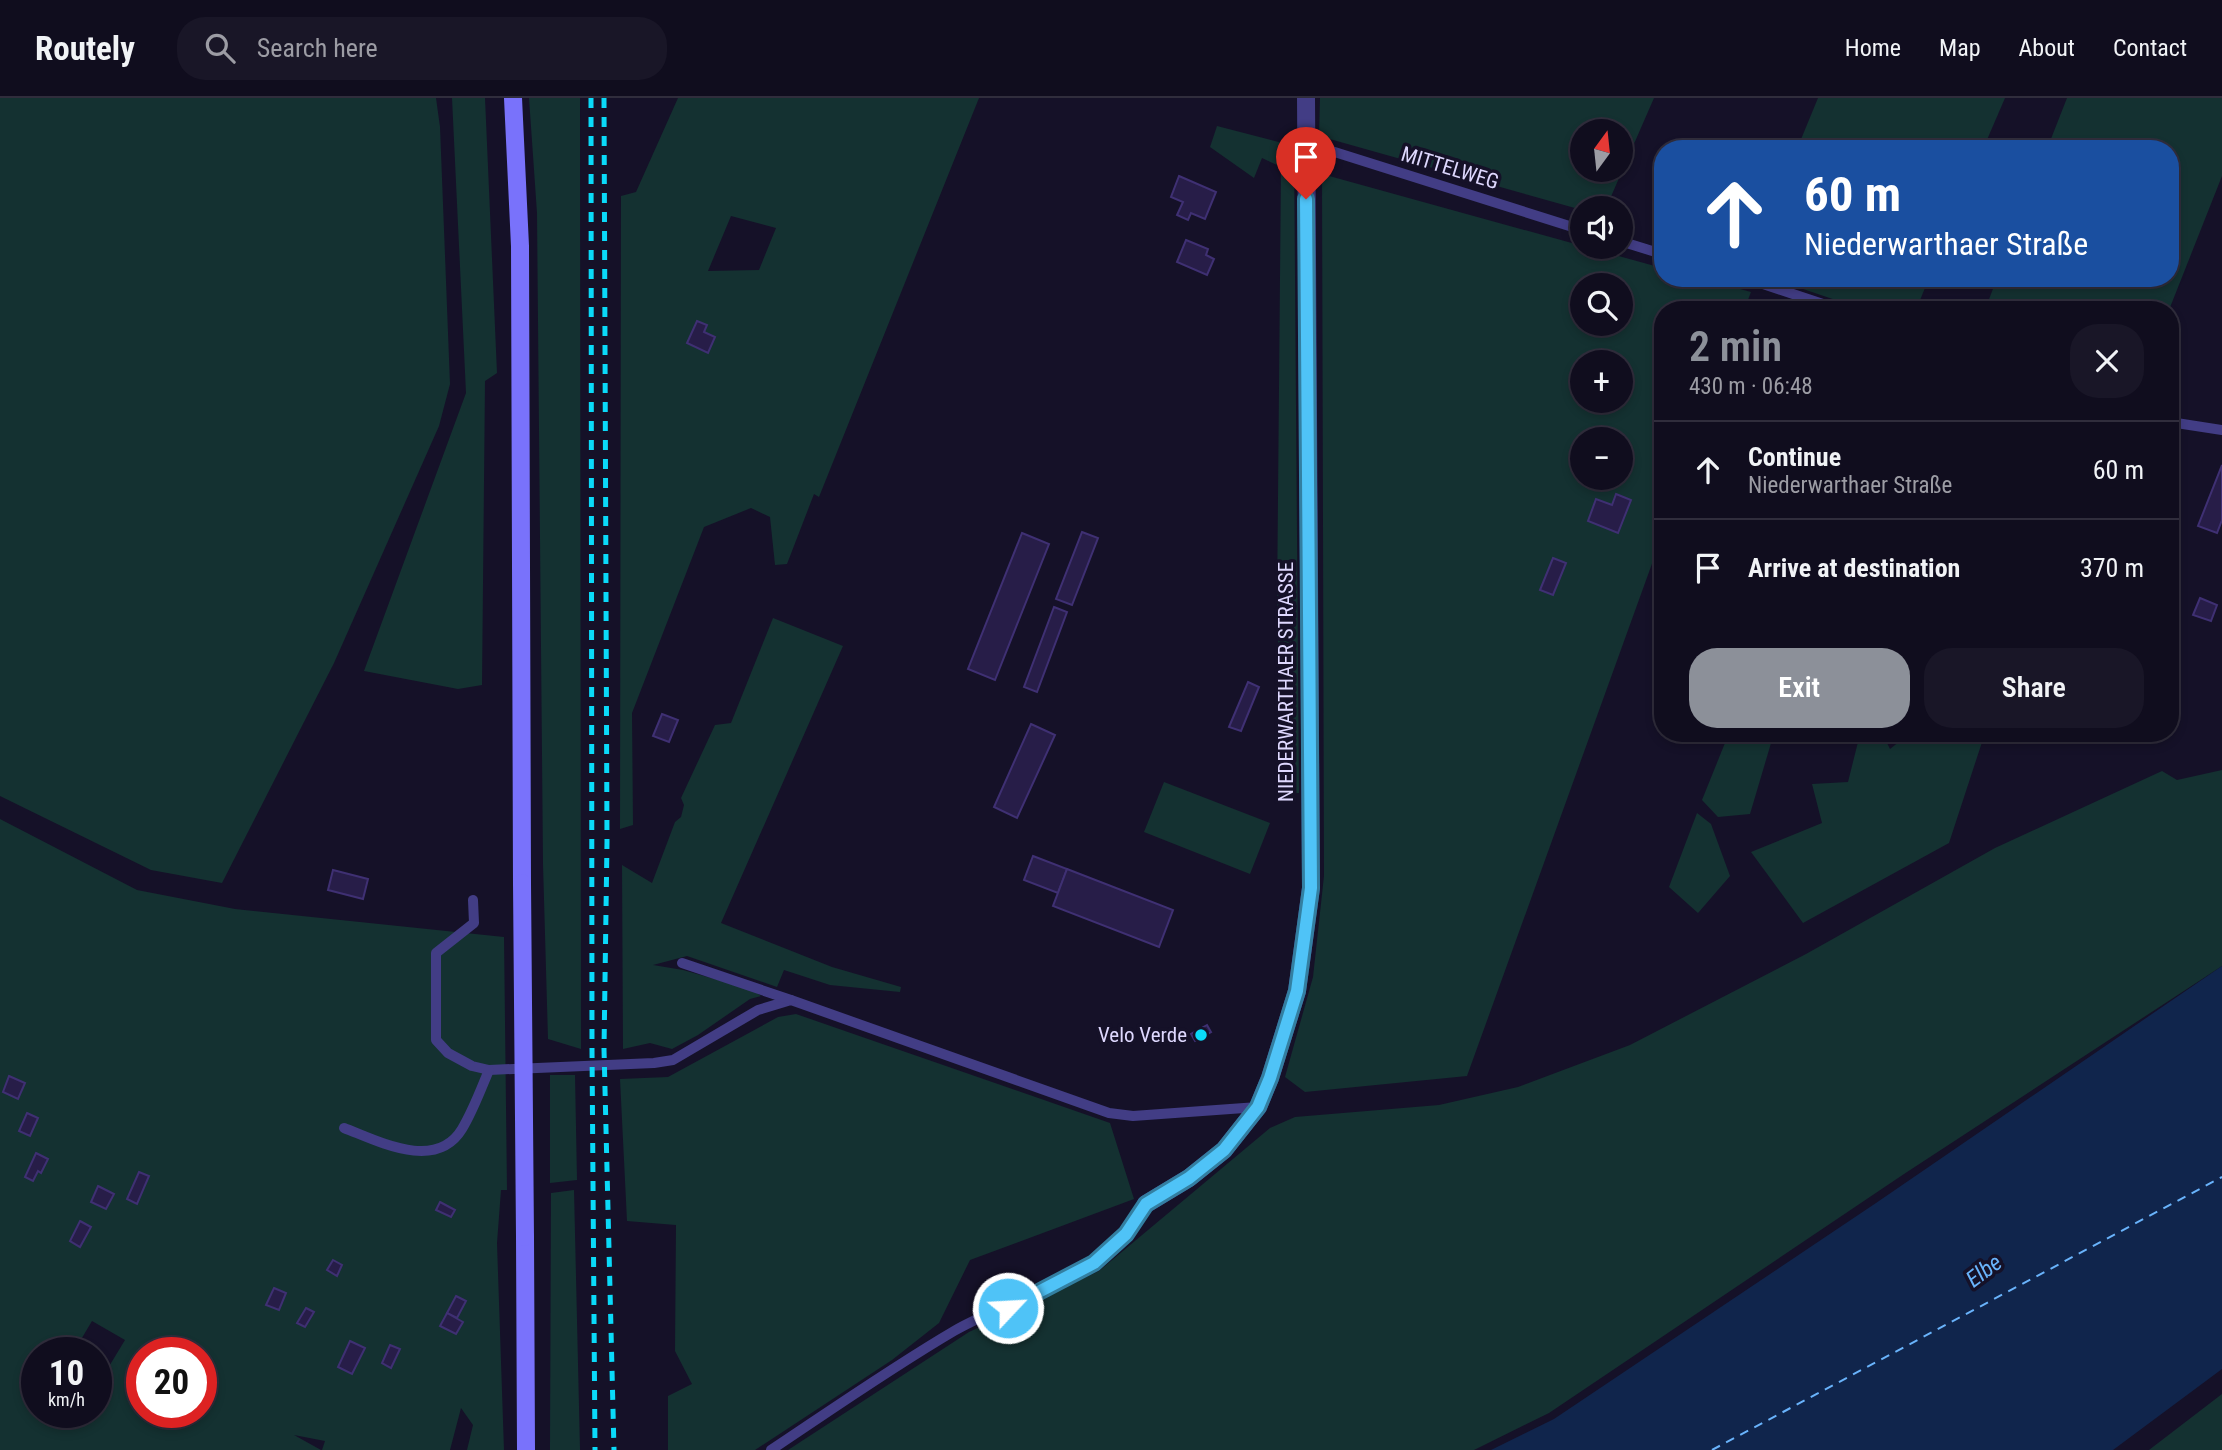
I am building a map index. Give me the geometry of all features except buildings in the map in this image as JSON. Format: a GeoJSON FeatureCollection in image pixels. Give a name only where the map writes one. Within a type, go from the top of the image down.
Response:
{"type":"FeatureCollection","features":[{"type":"Feature","properties":{"kind":"main road"},"geometry":{"type":"LineString","coordinates":[[513,98],[520,260],[526,1450]]}},
{"type":"Feature","properties":{"kind":"street","name":"NIEDERWARTHAER STRASSE"},"geometry":{"type":"LineString","coordinates":[[1146,1204],[1189,1178],[1224,1150],[1258,1107],[1270,1078],[1297,991],[1311,888],[1306,98]]}},
{"type":"Feature","properties":{"kind":"lane","name":"MITTELWEG"},"geometry":{"type":"LineString","coordinates":[[1306,143],[1570,226]]}},
{"type":"Feature","properties":{"kind":"lane"},"geometry":{"type":"LineString","coordinates":[[1633,245],[1654,252]]}},
{"type":"Feature","properties":{"kind":"lane"},"geometry":{"type":"LineString","coordinates":[[1772,287],[1814,301]]}},
{"type":"Feature","properties":{"kind":"lane"},"geometry":{"type":"LineString","coordinates":[[2179,424],[2222,430]]}},
{"type":"Feature","properties":{"kind":"lane"},"geometry":{"type":"LineString","coordinates":[[473,900],[474,923],[436,953],[436,1040],[448,1053],[472,1066],[489,1070],[544,1066],[619,1066],[673,1060],[750,1014],[791,1000]]}},
{"type":"Feature","properties":{"kind":"lane"},"geometry":{"type":"LineString","coordinates":[[682,964],[1109,1113],[1133,1116],[1258,1107]]}},
{"type":"Feature","properties":{"kind":"lane"},"geometry":{"type":"LineString","coordinates":[[344,1128],[402,1150],[423,1151],[444,1146],[461,1131],[489,1070]]}},
{"type":"Feature","properties":{"kind":"lane"},"geometry":{"type":"LineString","coordinates":[[771,1450],[957,1330],[1033,1296],[1094,1263],[1126,1234],[1146,1204]]}},
{"type":"Feature","properties":{"kind":"green space"},"geometry":{"type":"Polygon","coordinates":[[[0,98],[436,98],[440,127],[450,384],[439,426],[334,663],[222,883],[151,870],[0,796],[0,98]]]}},
{"type":"Feature","properties":{"kind":"green space"},"geometry":{"type":"Polygon","coordinates":[[[452,98],[485,98],[497,373],[485,381],[482,685],[458,689],[364,671],[466,393],[452,98]]]}},
{"type":"Feature","properties":{"kind":"green space"},"geometry":{"type":"Polygon","coordinates":[[[529,98],[580,98],[581,1049],[548,1039],[543,864],[537,213],[529,98]]]}},
{"type":"Feature","properties":{"kind":"green space"},"geometry":{"type":"Polygon","coordinates":[[[678,98],[979,98],[819,497],[814,494],[787,564],[775,565],[770,517],[751,508],[704,527],[632,713],[633,825],[620,829],[621,196],[636,192],[678,98]],[[731,216],[708,271],[759,270],[776,228],[731,216]]]}},
{"type":"Feature","properties":{"kind":"green space"},"geometry":{"type":"Polygon","coordinates":[[[1320,98],[1654,98],[1633,146],[1633,119],[1570,119],[1570,182],[1617,182],[1611,196],[1570,196],[1570,207],[1319,136],[1320,98]]]}},
{"type":"Feature","properties":{"kind":"green space"},"geometry":{"type":"Polygon","coordinates":[[[1818,98],[2005,98],[1987,140],[1801,140],[1818,98]]]}},
{"type":"Feature","properties":{"kind":"green space"},"geometry":{"type":"Polygon","coordinates":[[[2067,98],[2222,98],[2222,176],[2179,285],[2179,140],[2051,140],[2067,98]]]}},
{"type":"Feature","properties":{"kind":"green space"},"geometry":{"type":"Polygon","coordinates":[[[1217,126],[1294,146],[1299,793],[1283,794],[1277,607],[1281,167],[1262,158],[1254,178],[1210,147],[1217,126]]]}},
{"type":"Feature","properties":{"kind":"green space"},"geometry":{"type":"Polygon","coordinates":[[[1322,174],[1570,243],[1570,259],[1629,259],[1654,266],[1654,287],[1733,287],[1751,292],[1748,301],[1654,301],[1654,558],[1467,1076],[1305,1092],[1285,1077],[1313,977],[1324,876],[1322,174]]]}},
{"type":"Feature","properties":{"kind":"green space"},"geometry":{"type":"Polygon","coordinates":[[[1797,287],[1925,287],[1920,301],[1839,301],[1797,287]]]}},
{"type":"Feature","properties":{"kind":"green space"},"geometry":{"type":"Polygon","coordinates":[[[1994,287],[2178,287],[2173,301],[1988,301],[1994,287]]]}},
{"type":"Feature","properties":{"kind":"green space"},"geometry":{"type":"Polygon","coordinates":[[[773,618],[843,646],[721,923],[832,967],[901,987],[900,992],[830,985],[784,970],[777,987],[687,956],[653,965],[683,970],[753,990],[761,996],[750,999],[698,1035],[672,1049],[650,1043],[623,1049],[622,865],[652,883],[675,822],[681,817],[684,805],[681,798],[715,725],[731,723],[773,618]]]}},
{"type":"Feature","properties":{"kind":"green space"},"geometry":{"type":"Polygon","coordinates":[[[1725,742],[1771,742],[1750,814],[1718,817],[1702,800],[1725,742]]]}},
{"type":"Feature","properties":{"kind":"green space"},"geometry":{"type":"Polygon","coordinates":[[[1858,742],[1886,742],[1890,749],[1899,742],[1982,742],[1949,843],[1803,923],[1751,852],[1822,823],[1812,784],[1848,782],[1858,742]]]}},
{"type":"Feature","properties":{"kind":"green space"},"geometry":{"type":"Polygon","coordinates":[[[2222,770],[2222,966],[1904,1174],[1549,1413],[1474,1450],[788,1450],[969,1332],[1099,1271],[1270,1128],[1295,1117],[1439,1105],[1518,1087],[1630,1045],[1806,954],[1995,848],[2162,771],[2177,780],[2222,770]]]}},
{"type":"Feature","properties":{"kind":"green space"},"geometry":{"type":"Polygon","coordinates":[[[1164,782],[1270,823],[1250,874],[1144,832],[1164,782]]]}},
{"type":"Feature","properties":{"kind":"green space"},"geometry":{"type":"Polygon","coordinates":[[[1697,813],[1711,824],[1730,876],[1698,913],[1669,887],[1697,813]]]}},
{"type":"Feature","properties":{"kind":"green space"},"geometry":{"type":"Polygon","coordinates":[[[0,819],[137,890],[235,909],[504,937],[507,1190],[501,1190],[497,1243],[504,1450],[467,1450],[473,1425],[461,1408],[450,1450],[322,1450],[325,1441],[294,1435],[321,1450],[0,1450],[0,819]]]}},
{"type":"Feature","properties":{"kind":"green space"},"geometry":{"type":"Polygon","coordinates":[[[796,1014],[1110,1123],[1134,1199],[970,1260],[939,1323],[892,1360],[755,1450],[668,1450],[668,1396],[692,1384],[675,1351],[676,1225],[627,1221],[620,1079],[668,1077],[778,1017],[796,1014]]]}},
{"type":"Feature","properties":{"kind":"green space"},"geometry":{"type":"Polygon","coordinates":[[[550,1075],[575,1075],[577,1180],[550,1183],[550,1075]]]}},
{"type":"Feature","properties":{"kind":"green space"},"geometry":{"type":"Polygon","coordinates":[[[574,1190],[580,1450],[550,1450],[551,1193],[574,1190]]]}},
{"type":"Feature","properties":{"kind":"green space"},"geometry":{"type":"Polygon","coordinates":[[[2222,1394],[2222,1450],[2149,1450],[2222,1394]]]}},
{"type":"Feature","properties":{"kind":"water","name":"Elbe"},"geometry":{"type":"Polygon","coordinates":[[[2222,966],[2222,1369],[2113,1450],[1491,1450],[1554,1419],[2222,966]]]}},
{"type":"Feature","properties":{"kind":"ferry route"},"geometry":{"type":"LineString","coordinates":[[1712,1450],[2222,1177]]}},
{"type":"Feature","properties":{"kind":"railway"},"geometry":{"type":"LineString","coordinates":[[591,98],[595,1450]]}},
{"type":"Feature","properties":{"kind":"railway"},"geometry":{"type":"LineString","coordinates":[[604,98],[607,842],[604,1049],[614,1450]]}},
{"type":"Feature","properties":{"kind":"place","name":"Velo Verde"},"geometry":{"type":"Point","coordinates":[1201,1035]}},
{"type":"Feature","properties":{"kind":"route"},"geometry":{"type":"LineString","coordinates":[[1008,1308],[1094,1263],[1126,1234],[1146,1204],[1189,1178],[1224,1150],[1258,1107],[1270,1078],[1297,991],[1311,888],[1306,199]]}}]}
